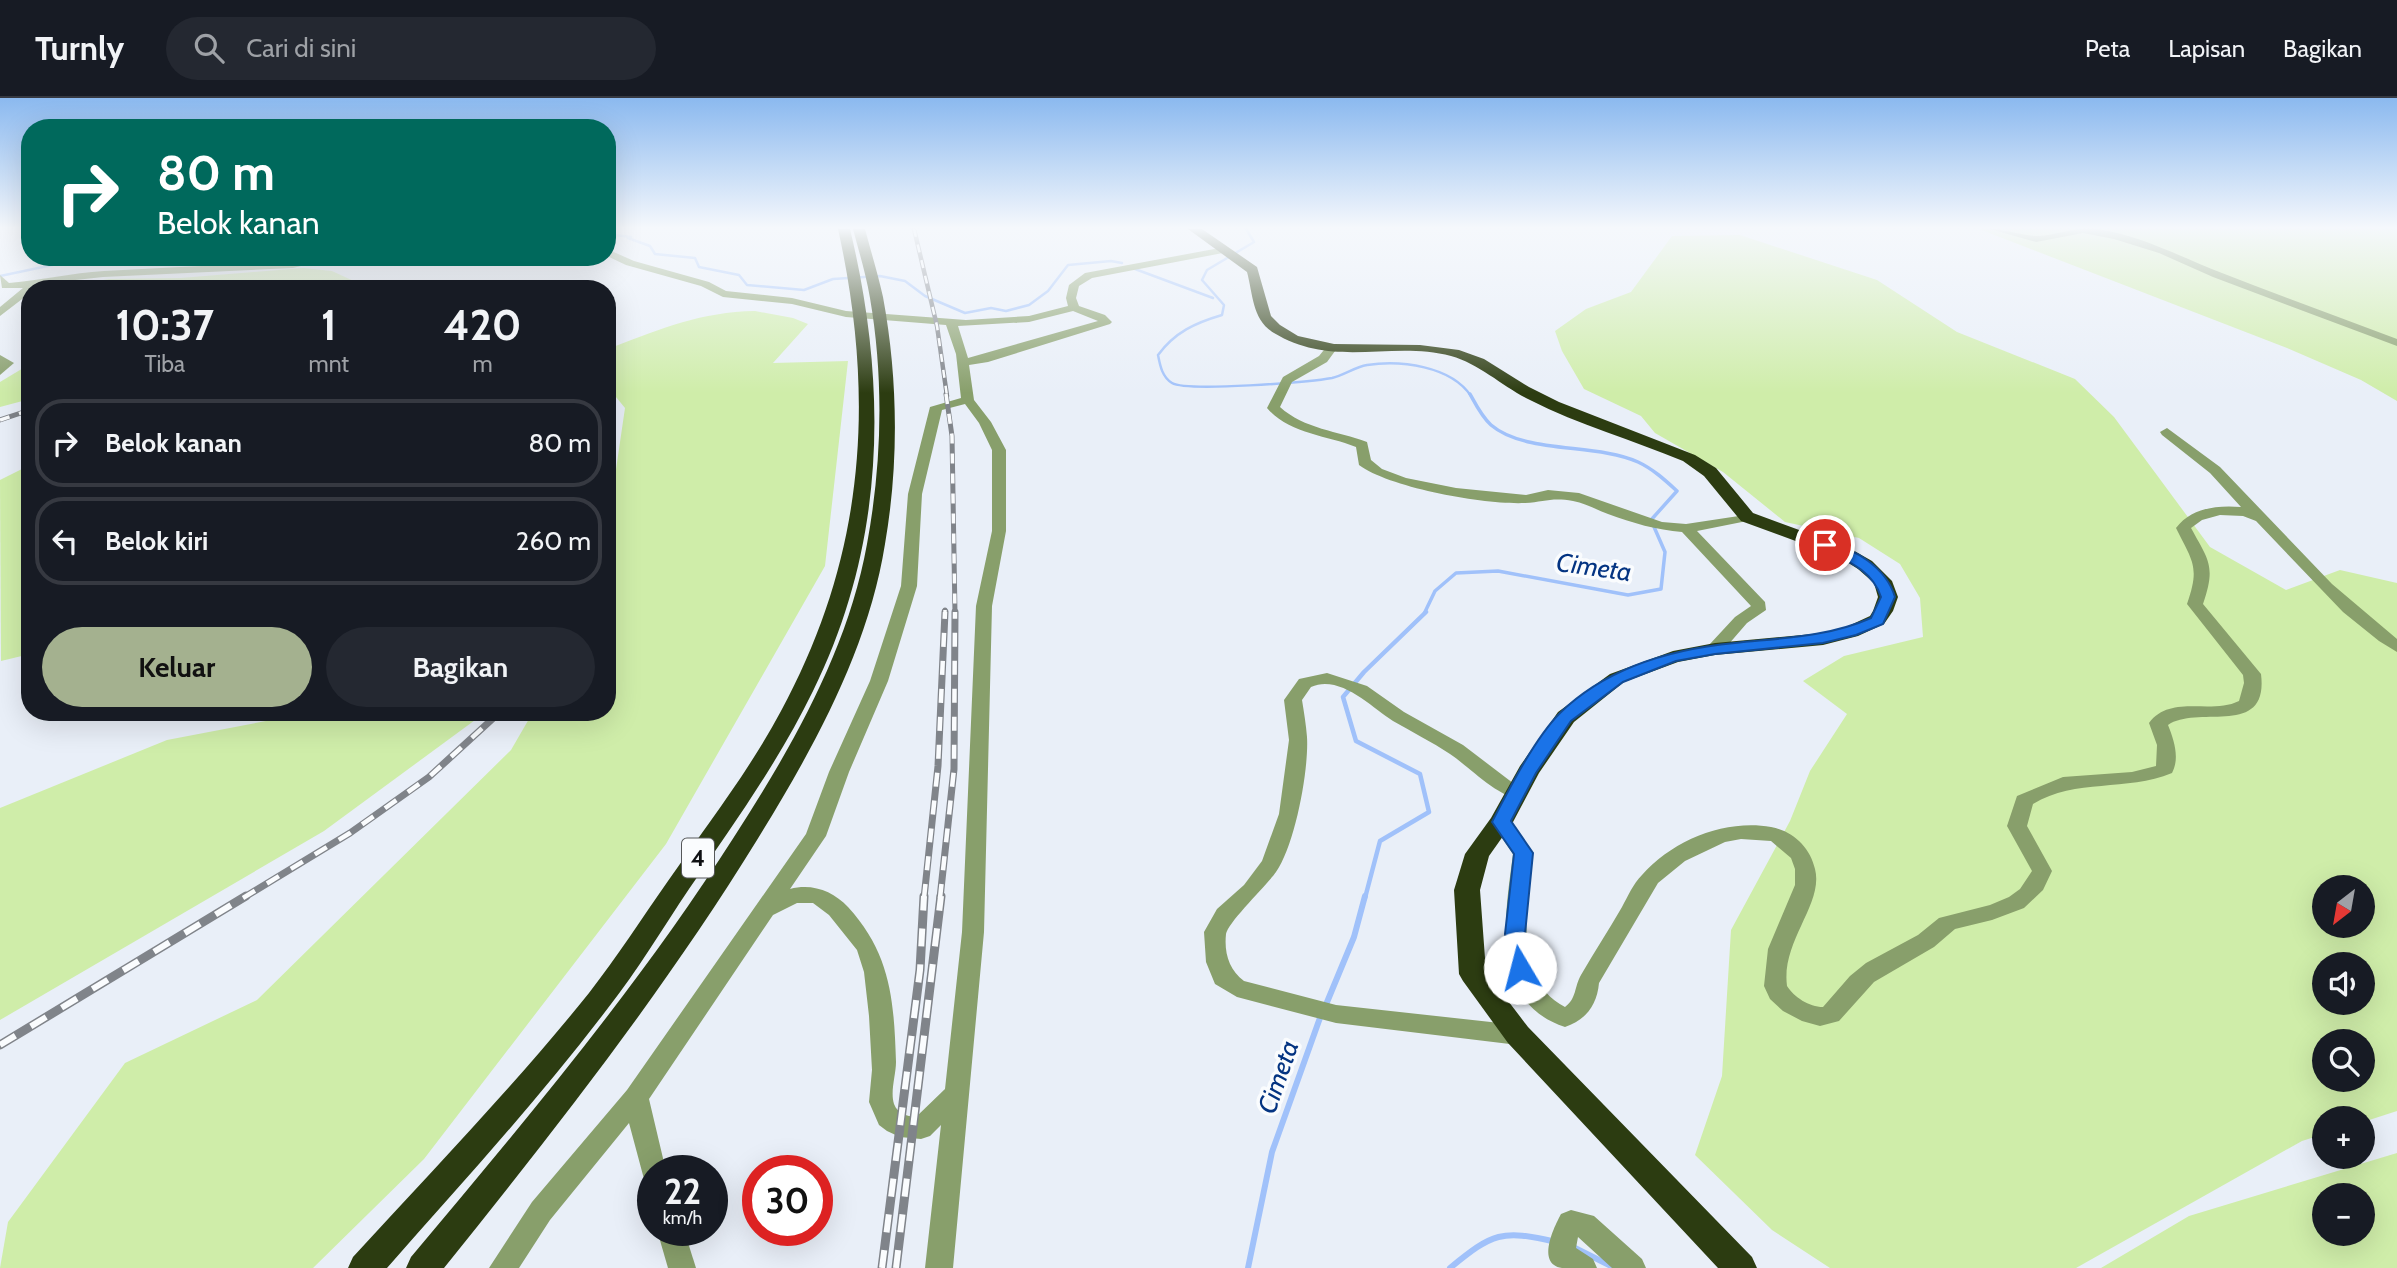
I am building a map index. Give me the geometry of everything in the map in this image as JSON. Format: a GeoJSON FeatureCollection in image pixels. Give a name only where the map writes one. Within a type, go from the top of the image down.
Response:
{"type":"FeatureCollection","features":[{"type":"Feature","properties":{"kind":"highway","name":"4"},"geometry":{"type":"LineString","coordinates":[[365,1268],[471,1150],[599,1000],[766,757],[805,687],[830,625],[849,560],[860,508],[867,423],[875,369],[855,284]]}},
{"type":"Feature","properties":{"kind":"highway","name":"4"},"geometry":{"type":"LineString","coordinates":[[423,1268],[538,1129],[640,996],[728,868],[801,747],[834,678],[861,602],[876,547],[884,476],[870,284]]}},
{"type":"Feature","properties":{"kind":"highway"},"geometry":{"type":"LineString","coordinates":[[1256,284],[1261,313],[1267,321],[1300,341],[1332,347],[1422,348],[1463,354],[1480,361],[1514,386],[1538,398],[1689,457],[1710,472],[1747,517],[1845,553],[1865,565],[1883,581],[1888,597],[1877,620],[1851,632],[1823,639],[1715,649],[1673,657],[1617,678],[1566,717],[1516,793],[1501,822],[1477,854],[1467,890],[1473,974],[1518,1035],[1740,1268]]}},
{"type":"Feature","properties":{"kind":"street"},"geometry":{"type":"LineString","coordinates":[[4,284],[10,288],[21,286]]}},
{"type":"Feature","properties":{"kind":"street"},"geometry":{"type":"LineString","coordinates":[[704,284],[723,294],[792,301],[846,314],[951,323],[1029,319],[1074,308],[1106,321],[984,359],[963,362]]}},
{"type":"Feature","properties":{"kind":"street"},"geometry":{"type":"LineString","coordinates":[[1074,308],[1073,289],[1078,284]]}},
{"type":"Feature","properties":{"kind":"street"},"geometry":{"type":"LineString","coordinates":[[2239,284],[2397,343]]}},
{"type":"Feature","properties":{"kind":"street"},"geometry":{"type":"LineString","coordinates":[[0,313],[21,295]]}},
{"type":"Feature","properties":{"kind":"street"},"geometry":{"type":"LineString","coordinates":[[939,1268],[973,932],[984,606],[994,565],[1001,501],[999,450],[985,422],[968,400],[963,362],[951,323]]}},
{"type":"Feature","properties":{"kind":"street"},"geometry":{"type":"LineString","coordinates":[[1332,347],[1323,359],[1286,383],[1273,408],[1281,417],[1362,445],[1364,462],[1377,472],[1403,481],[1487,496],[1526,499],[1548,494],[1579,496],[1637,520],[1661,526],[1686,528],[1747,517]]}},
{"type":"Feature","properties":{"kind":"street"},"geometry":{"type":"LineString","coordinates":[[0,359],[8,363],[0,371]]}},
{"type":"Feature","properties":{"kind":"street"},"geometry":{"type":"LineString","coordinates":[[503,1268],[541,1210],[636,1097],[816,836],[839,772],[879,681],[909,586],[915,494],[936,407],[968,400]]}},
{"type":"Feature","properties":{"kind":"street"},"geometry":{"type":"LineString","coordinates":[[2166,432],[2215,470],[2338,600],[2397,647]]}},
{"type":"Feature","properties":{"kind":"street"},"geometry":{"type":"LineString","coordinates":[[1501,822],[1523,853],[1515,934],[1520,968],[1534,1002],[1551,1014],[1566,1018],[1576,1013],[1587,999],[1588,982],[1650,879],[1687,848],[1710,838],[1740,832],[1765,833],[1783,838],[1799,853],[1806,875],[1799,903],[1781,941],[1774,972],[1775,986],[1784,1001],[1813,1016],[1825,1017],[1835,1012],[1859,981],[1897,955],[1930,938],[1939,928],[1950,922],[1994,914],[2028,896],[2038,885],[2042,871],[2017,826],[2024,801],[2043,790],[2077,781],[2148,777],[2165,769],[2166,745],[2158,723],[2170,713],[2186,710],[2230,711],[2247,704],[2253,683],[2252,674],[2195,604],[2204,578],[2198,556],[2183,528],[2186,521],[2200,513],[2238,511],[2255,514]]}},
{"type":"Feature","properties":{"kind":"street"},"geometry":{"type":"LineString","coordinates":[[1686,528],[1759,605],[1758,610],[1741,620],[1715,649]]}},
{"type":"Feature","properties":{"kind":"street"},"geometry":{"type":"LineString","coordinates":[[1516,793],[1456,749],[1398,716],[1361,690],[1327,678],[1305,683],[1293,700],[1298,740],[1289,814],[1271,864],[1251,890],[1225,915],[1215,932],[1217,962],[1223,978],[1237,988],[1336,1014],[1518,1035]]}},
{"type":"Feature","properties":{"kind":"street"},"geometry":{"type":"LineString","coordinates":[[764,912],[787,896],[813,893],[834,906],[855,930],[873,962],[884,1069],[880,1099],[892,1123],[905,1129],[921,1128],[955,1095]]}},
{"type":"Feature","properties":{"kind":"street"},"geometry":{"type":"LineString","coordinates":[[636,1097],[649,1155]]}},
{"type":"Feature","properties":{"kind":"street"},"geometry":{"type":"LineString","coordinates":[[1570,1252],[1571,1223],[1584,1225],[1632,1268]]}},
{"type":"Feature","properties":{"kind":"street"},"geometry":{"type":"LineString","coordinates":[[675,1246],[682,1268]]}},
{"type":"Feature","properties":{"kind":"green space"},"geometry":{"type":"Polygon","coordinates":[[[1637,284],[1883,284],[1957,332],[2075,379],[2114,417],[2210,547],[2286,590],[2340,570],[2397,583],[2397,1111],[2375,1118],[2375,1106],[2312,1106],[2312,1138],[2076,1268],[1830,1268],[1772,1230],[1695,1155],[1722,1076],[1731,930],[1790,821],[1810,771],[1847,714],[1803,681],[1844,656],[1923,637],[1920,598],[1900,564],[1859,538],[1785,522],[1723,472],[1655,433],[1641,416],[1584,389],[1562,351],[1555,331],[1586,309],[1631,292],[1637,284]]]}},
{"type":"Feature","properties":{"kind":"green space"},"geometry":{"type":"Polygon","coordinates":[[[2120,284],[2397,284],[2397,401],[2361,380],[2287,348],[2120,284]]]}},
{"type":"Feature","properties":{"kind":"green space"},"geometry":{"type":"Polygon","coordinates":[[[755,311],[793,318],[808,324],[773,363],[848,361],[825,566],[666,844],[424,1159],[313,1268],[0,1268],[8,1222],[125,1063],[257,1000],[511,750],[528,721],[616,721],[616,470],[625,408],[616,397],[616,346],[700,318],[755,311]]]}},
{"type":"Feature","properties":{"kind":"green space"},"geometry":{"type":"Polygon","coordinates":[[[21,369],[21,401],[0,407],[0,382],[21,369]]]}},
{"type":"Feature","properties":{"kind":"green space"},"geometry":{"type":"Polygon","coordinates":[[[21,470],[21,656],[1,661],[0,480],[21,470]]]}},
{"type":"Feature","properties":{"kind":"green space"},"geometry":{"type":"Polygon","coordinates":[[[266,721],[474,721],[324,831],[0,1020],[0,808],[167,740],[266,721]]]}},
{"type":"Feature","properties":{"kind":"green space"},"geometry":{"type":"Polygon","coordinates":[[[2397,1153],[2397,1268],[2101,1268],[2189,1216],[2344,1169],[2375,1169],[2375,1160],[2397,1153]]]}},
{"type":"Feature","properties":{"kind":"waterway"},"geometry":{"type":"LineString","coordinates":[[746,284],[804,290],[821,284]]}},
{"type":"Feature","properties":{"kind":"waterway"},"geometry":{"type":"LineString","coordinates":[[908,284],[925,296],[965,313],[991,308],[1006,311],[1029,305],[1054,284]]}},
{"type":"Feature","properties":{"kind":"waterway"},"geometry":{"type":"LineString","coordinates":[[1174,284],[1213,298]]}},
{"type":"Feature","properties":{"kind":"waterway","name":"Cimeta"},"geometry":{"type":"LineString","coordinates":[[1205,284],[1224,305],[1222,315],[1186,329],[1171,340],[1158,355],[1162,370],[1172,383],[1200,387],[1276,384],[1332,378],[1363,366],[1395,364],[1424,367],[1438,372],[1451,378],[1471,396]]}},
{"type":"Feature","properties":{"kind":"waterway","name":"Cimeta"},"geometry":{"type":"LineString","coordinates":[[1424,614],[1435,591],[1456,573],[1498,571],[1628,595],[1661,589],[1665,552],[1651,520],[1677,491],[1649,468],[1621,456],[1541,444],[1505,434],[1488,422],[1470,394]]}},
{"type":"Feature","properties":{"kind":"waterway","name":"Cimeta"},"geometry":{"type":"LineString","coordinates":[[1365,898],[1380,841],[1429,812],[1420,774],[1356,741],[1343,697],[1364,672],[1424,614]]}},
{"type":"Feature","properties":{"kind":"waterway","name":"Cimeta"},"geometry":{"type":"LineString","coordinates":[[1325,1007],[1354,937],[1365,896]]}},
{"type":"Feature","properties":{"kind":"waterway","name":"Cimeta"},"geometry":{"type":"LineString","coordinates":[[1248,1268],[1272,1152],[1321,1015]]}},
{"type":"Feature","properties":{"kind":"waterway","name":"Cimeta"},"geometry":{"type":"LineString","coordinates":[[1450,1268],[1477,1247],[1498,1237],[1522,1236],[1556,1242]]}},
{"type":"Feature","properties":{"kind":"waterway","name":"Cimeta"},"geometry":{"type":"LineString","coordinates":[[1571,1246],[1615,1268]]}},
{"type":"Feature","properties":{"kind":"railway"},"geometry":{"type":"LineString","coordinates":[[927,284],[937,326],[947,396]]}},
{"type":"Feature","properties":{"kind":"railway"},"geometry":{"type":"LineString","coordinates":[[946,394],[952,436],[955,613]]}},
{"type":"Feature","properties":{"kind":"railway"},"geometry":{"type":"LineString","coordinates":[[0,420],[21,413]]}},
{"type":"Feature","properties":{"kind":"railway"},"geometry":{"type":"LineString","coordinates":[[924,898],[938,766],[945,612]]}},
{"type":"Feature","properties":{"kind":"railway"},"geometry":{"type":"LineString","coordinates":[[940,898],[954,769],[955,613]]}},
{"type":"Feature","properties":{"kind":"railway"},"geometry":{"type":"LineString","coordinates":[[243,898],[350,833],[429,777],[490,721]]}},
{"type":"Feature","properties":{"kind":"railway"},"geometry":{"type":"LineString","coordinates":[[0,1045],[246,896]]}},
{"type":"Feature","properties":{"kind":"railway"},"geometry":{"type":"LineString","coordinates":[[882,1268],[920,970],[924,896]]}},
{"type":"Feature","properties":{"kind":"railway"},"geometry":{"type":"LineString","coordinates":[[896,1268],[941,896]]}},
{"type":"Feature","properties":{"kind":"route"},"geometry":{"type":"LineString","coordinates":[[1520,968],[1515,934],[1523,853],[1501,822],[1528,771],[1566,717],[1617,678],[1673,657],[1715,649],[1823,639],[1851,632],[1877,620],[1884,611],[1888,597],[1883,581],[1865,565],[1825,545]]}}]}
